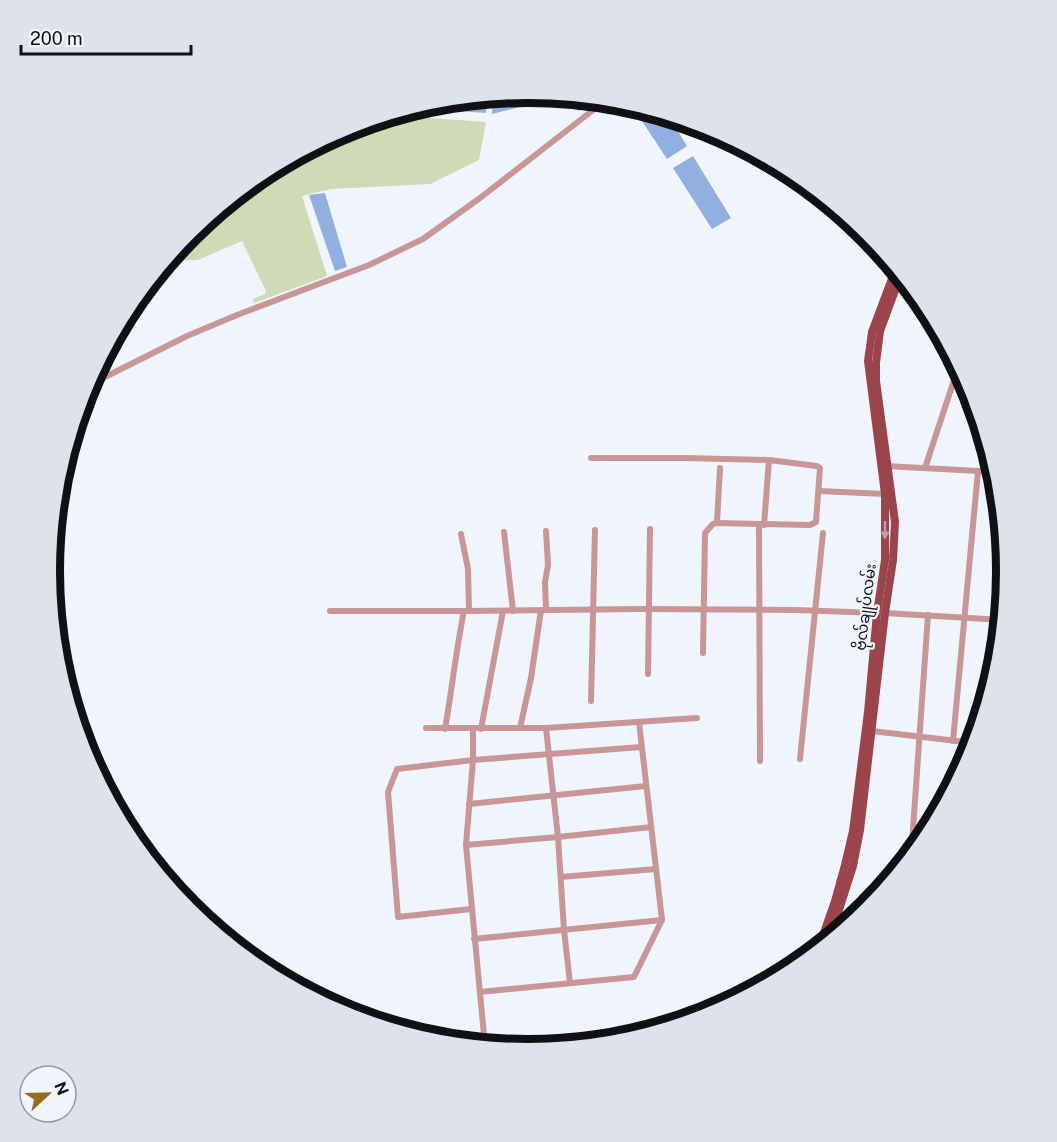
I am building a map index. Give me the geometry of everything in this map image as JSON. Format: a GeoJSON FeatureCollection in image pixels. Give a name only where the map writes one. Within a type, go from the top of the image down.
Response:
{"type":"FeatureCollection","features":[{"type":"Feature","properties":{"kind":"main road","name":"ဗိုလ်ချုပ်လမ်း"},"geometry":{"type":"LineString","coordinates":[[823,935],[835,902],[853,831],[881,613],[893,560],[895,522],[868,361],[873,332],[893,277]]}},
{"type":"Feature","properties":{"kind":"main road","name":"ဗိုလ်ချုပ်လမ်း"},"geometry":{"type":"LineString","coordinates":[[834,926],[853,866],[860,830],[872,730],[885,560],[885,466],[876,363],[880,331],[898,283]]}},
{"type":"Feature","properties":{"kind":"street"},"geometry":{"type":"LineString","coordinates":[[102,379],[187,336],[369,265],[423,239],[596,108]]}},
{"type":"Feature","properties":{"kind":"street"},"geometry":{"type":"LineString","coordinates":[[925,468],[955,378]]}},
{"type":"Feature","properties":{"kind":"street"},"geometry":{"type":"LineString","coordinates":[[591,458],[769,460],[820,468],[816,522],[810,525],[717,523],[705,533],[703,653]]}},
{"type":"Feature","properties":{"kind":"street"},"geometry":{"type":"LineString","coordinates":[[760,761],[758,610],[761,525],[769,460]]}},
{"type":"Feature","properties":{"kind":"street"},"geometry":{"type":"LineString","coordinates":[[885,466],[986,471]]}},
{"type":"Feature","properties":{"kind":"street"},"geometry":{"type":"LineString","coordinates":[[717,523],[720,468]]}},
{"type":"Feature","properties":{"kind":"street"},"geometry":{"type":"LineString","coordinates":[[953,741],[978,471]]}},
{"type":"Feature","properties":{"kind":"street"},"geometry":{"type":"LineString","coordinates":[[819,491],[885,494]]}},
{"type":"Feature","properties":{"kind":"street"},"geometry":{"type":"LineString","coordinates":[[591,701],[595,530]]}},
{"type":"Feature","properties":{"kind":"street"},"geometry":{"type":"LineString","coordinates":[[648,674],[650,530]]}},
{"type":"Feature","properties":{"kind":"street"},"geometry":{"type":"LineString","coordinates":[[520,728],[544,610],[548,565],[546,531]]}},
{"type":"Feature","properties":{"kind":"street"},"geometry":{"type":"LineString","coordinates":[[504,532],[513,611]]}},
{"type":"Feature","properties":{"kind":"street"},"geometry":{"type":"LineString","coordinates":[[800,759],[823,533]]}},
{"type":"Feature","properties":{"kind":"street"},"geometry":{"type":"LineString","coordinates":[[446,729],[454,680],[456,648],[466,611],[468,569],[461,534]]}},
{"type":"Feature","properties":{"kind":"street"},"geometry":{"type":"LineString","coordinates":[[330,611],[758,610],[964,616],[994,619]]}},
{"type":"Feature","properties":{"kind":"street"},"geometry":{"type":"LineString","coordinates":[[481,729],[503,611]]}},
{"type":"Feature","properties":{"kind":"street"},"geometry":{"type":"LineString","coordinates":[[912,839],[928,615]]}},
{"type":"Feature","properties":{"kind":"street"},"geometry":{"type":"LineString","coordinates":[[426,728],[546,728],[697,718]]}},
{"type":"Feature","properties":{"kind":"street"},"geometry":{"type":"LineString","coordinates":[[480,992],[634,977],[662,920],[639,722]]}},
{"type":"Feature","properties":{"kind":"street"},"geometry":{"type":"LineString","coordinates":[[546,728],[570,983]]}},
{"type":"Feature","properties":{"kind":"street"},"geometry":{"type":"LineString","coordinates":[[473,729],[473,760],[466,844],[484,1037]]}},
{"type":"Feature","properties":{"kind":"street"},"geometry":{"type":"LineString","coordinates":[[872,730],[963,742],[963,745]]}},
{"type":"Feature","properties":{"kind":"street"},"geometry":{"type":"LineString","coordinates":[[471,909],[398,917],[388,792],[397,769],[473,760],[641,747]]}},
{"type":"Feature","properties":{"kind":"street"},"geometry":{"type":"LineString","coordinates":[[469,804],[646,786]]}},
{"type":"Feature","properties":{"kind":"street"},"geometry":{"type":"LineString","coordinates":[[466,844],[651,827]]}},
{"type":"Feature","properties":{"kind":"street"},"geometry":{"type":"LineString","coordinates":[[561,878],[656,868]]}},
{"type":"Feature","properties":{"kind":"street"},"geometry":{"type":"LineString","coordinates":[[474,939],[662,920]]}},
{"type":"Feature","properties":{"kind":"green space"},"geometry":{"type":"Polygon","coordinates":[[[413,117],[486,122],[479,160],[430,184],[331,189],[302,196],[327,276],[254,303],[253,299],[265,294],[266,291],[242,241],[198,260],[177,261],[243,199],[294,165],[321,151],[378,127],[413,117]]]}},
{"type":"Feature","properties":{"kind":"water"},"geometry":{"type":"Polygon","coordinates":[[[535,103],[492,114],[493,105],[535,103]]]}},
{"type":"Feature","properties":{"kind":"water"},"geometry":{"type":"Polygon","coordinates":[[[486,105],[486,113],[447,110],[486,105]]]}},
{"type":"Feature","properties":{"kind":"water"},"geometry":{"type":"Polygon","coordinates":[[[574,105],[587,107],[584,109],[578,111],[574,105]]]}},
{"type":"Feature","properties":{"kind":"water"},"geometry":{"type":"Polygon","coordinates":[[[638,116],[674,126],[687,146],[667,159],[638,116]]]}},
{"type":"Feature","properties":{"kind":"water"},"geometry":{"type":"Polygon","coordinates":[[[693,156],[731,218],[712,229],[673,168],[693,156]]]}},
{"type":"Feature","properties":{"kind":"water"},"geometry":{"type":"Polygon","coordinates":[[[325,193],[347,267],[335,271],[309,195],[325,193]]]}}]}
